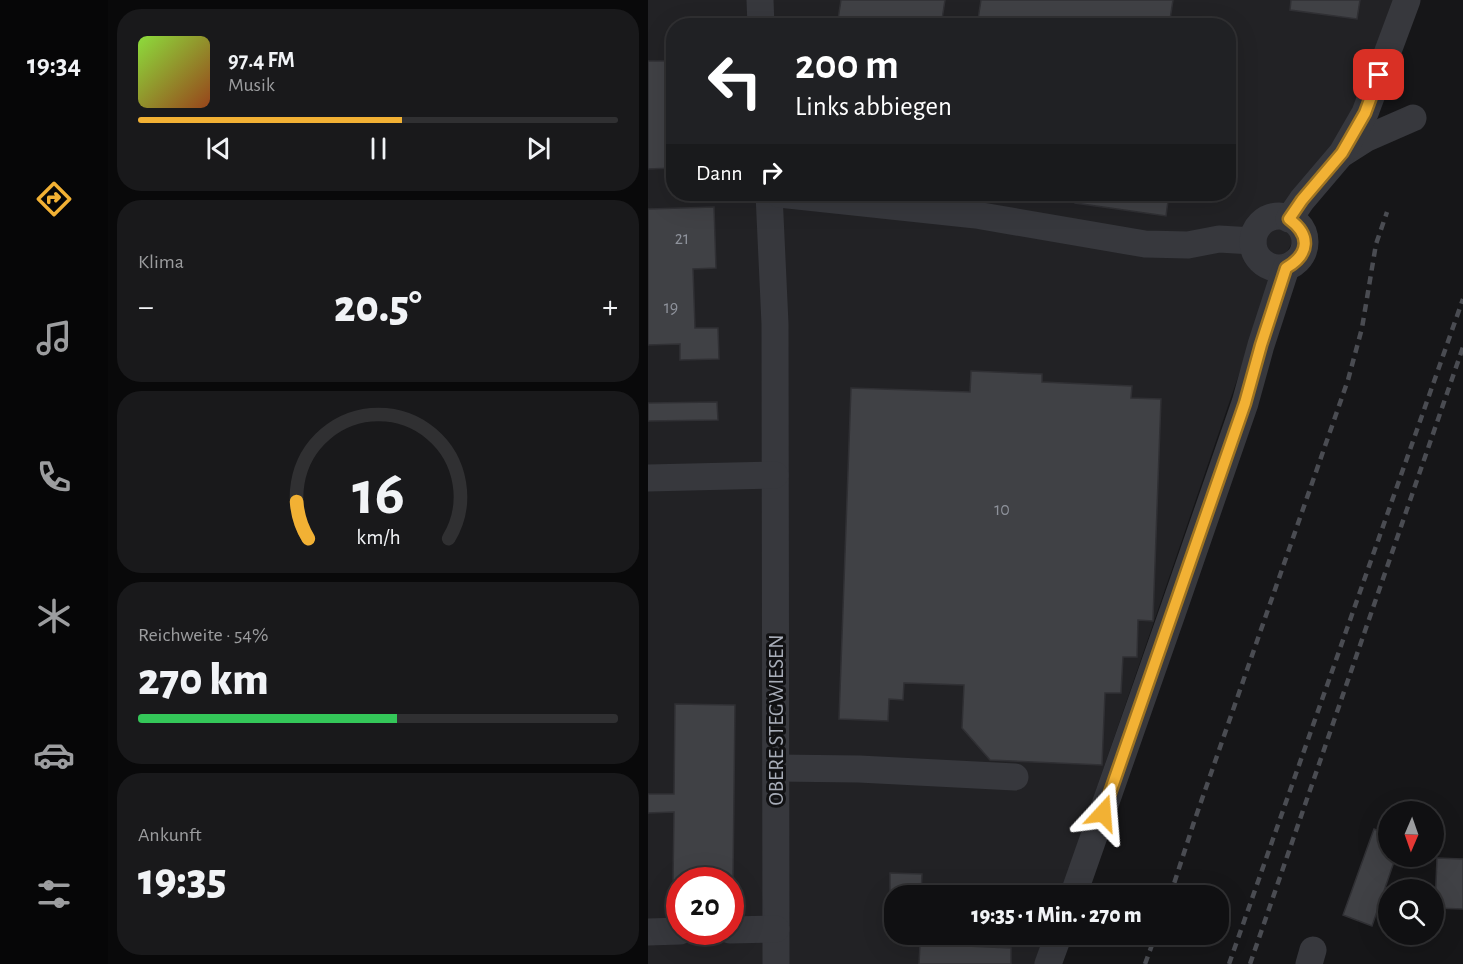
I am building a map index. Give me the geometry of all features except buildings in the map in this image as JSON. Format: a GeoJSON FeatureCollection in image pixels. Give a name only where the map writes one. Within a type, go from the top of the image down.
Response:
{"type":"FeatureCollection","features":[{"type":"Feature","properties":{"kind":"street"},"geometry":{"type":"LineString","coordinates":[[760,0],[761,18]]}},
{"type":"Feature","properties":{"kind":"street"},"geometry":{"type":"LineString","coordinates":[[1289,219],[1342,153],[1365,113],[1407,0]]}},
{"type":"Feature","properties":{"kind":"street"},"geometry":{"type":"LineString","coordinates":[[1342,153],[1365,139],[1413,118]]}},
{"type":"Feature","properties":{"kind":"street","name":"OBERE STEGWIESEN"},"geometry":{"type":"LineString","coordinates":[[769,201],[775,324],[777,964]]}},
{"type":"Feature","properties":{"kind":"street"},"geometry":{"type":"LineString","coordinates":[[845,201],[976,215],[1144,244],[1188,245],[1219,239],[1253,241]]}},
{"type":"Feature","properties":{"kind":"street"},"geometry":{"type":"LineString","coordinates":[[1277,216],[1289,219],[1299,226],[1305,238],[1304,250],[1298,261],[1286,268],[1270,267],[1257,257],[1253,241],[1256,229],[1265,220],[1277,216]]}},
{"type":"Feature","properties":{"kind":"street"},"geometry":{"type":"LineString","coordinates":[[1077,885],[1245,403],[1286,268]]}},
{"type":"Feature","properties":{"kind":"street"},"geometry":{"type":"LineString","coordinates":[[648,478],[775,475]]}},
{"type":"Feature","properties":{"kind":"street"},"geometry":{"type":"LineString","coordinates":[[776,768],[859,769],[1015,777]]}},
{"type":"Feature","properties":{"kind":"street"},"geometry":{"type":"LineString","coordinates":[[744,930],[776,929]]}},
{"type":"Feature","properties":{"kind":"street"},"geometry":{"type":"LineString","coordinates":[[648,932],[666,932]]}},
{"type":"Feature","properties":{"kind":"street"},"geometry":{"type":"LineString","coordinates":[[1048,964],[1055,945]]}},
{"type":"Feature","properties":{"kind":"shaded area"},"geometry":{"type":"Polygon","coordinates":[[[648,0],[1398,0],[1336,160],[1270,284],[1063,885],[884,885],[884,945],[1044,945],[1037,964],[648,964],[648,0]]]}},
{"type":"Feature","properties":{"kind":"railway"},"geometry":{"type":"LineString","coordinates":[[1174,885],[1348,380],[1362,328],[1376,244],[1387,212]]}},
{"type":"Feature","properties":{"kind":"railway"},"geometry":{"type":"LineString","coordinates":[[1229,964],[1463,299]]}},
{"type":"Feature","properties":{"kind":"railway"},"geometry":{"type":"LineString","coordinates":[[1250,964],[1463,347]]}},
{"type":"Feature","properties":{"kind":"railway"},"geometry":{"type":"LineString","coordinates":[[1145,964],[1152,945]]}},
{"type":"Feature","properties":{"kind":"route"},"geometry":{"type":"LineString","coordinates":[[1103,813],[1245,403],[1286,268],[1298,261],[1304,250],[1305,238],[1299,226],[1289,219],[1342,153],[1365,113],[1379,75]]}}]}
